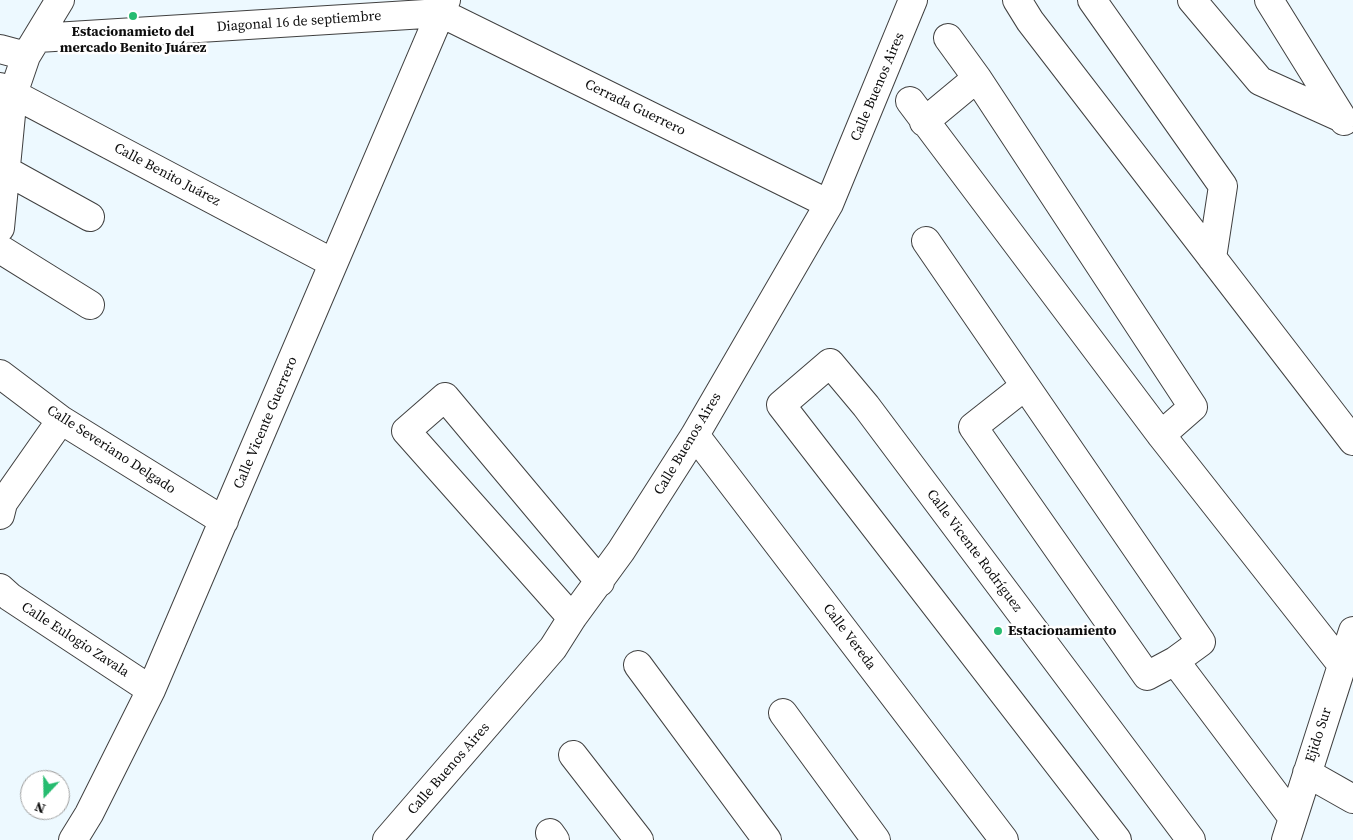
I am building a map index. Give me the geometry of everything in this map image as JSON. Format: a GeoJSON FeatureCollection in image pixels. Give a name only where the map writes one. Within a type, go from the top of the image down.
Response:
{"type":"FeatureCollection","features":[{"type":"Feature","properties":{"kind":"street"},"geometry":{"type":"LineString","coordinates":[[0,228],[6,170],[6,90],[60,0]]}},
{"type":"Feature","properties":{"kind":"street","name":"Calle Buenos Aires"},"geometry":{"type":"LineString","coordinates":[[387,840],[553,648],[572,618],[600,582],[695,435],[829,204],[914,0]]}},
{"type":"Feature","properties":{"kind":"street"},"geometry":{"type":"LineString","coordinates":[[1017,0],[1036,29],[1353,441]]}},
{"type":"Feature","properties":{"kind":"street"},"geometry":{"type":"LineString","coordinates":[[1092,0],[1223,186],[1212,258]]}},
{"type":"Feature","properties":{"kind":"street"},"geometry":{"type":"LineString","coordinates":[[1192,0],[1260,81],[1347,125]]}},
{"type":"Feature","properties":{"kind":"street"},"geometry":{"type":"LineString","coordinates":[[1268,0],[1347,125]]}},
{"type":"Feature","properties":{"kind":"street","name":"Diagonal 16 de septiembre"},"geometry":{"type":"LineString","coordinates":[[0,50],[443,6]]}},
{"type":"Feature","properties":{"kind":"street","name":"Cerrada Guerrero"},"geometry":{"type":"LineString","coordinates":[[443,6],[829,204]]}},
{"type":"Feature","properties":{"kind":"street","name":"Calle Vicente Guerrero"},"geometry":{"type":"LineString","coordinates":[[73,840],[151,690],[443,6]]}},
{"type":"Feature","properties":{"kind":"street"},"geometry":{"type":"LineString","coordinates":[[948,38],[978,78],[1193,407],[1161,435]]}},
{"type":"Feature","properties":{"kind":"street"},"geometry":{"type":"LineString","coordinates":[[978,78],[917,111],[1161,435],[1342,665]]}},
{"type":"Feature","properties":{"kind":"street","name":"Calle Benito Juárez"},"geometry":{"type":"LineString","coordinates":[[6,90],[333,263]]}},
{"type":"Feature","properties":{"kind":"street"},"geometry":{"type":"LineString","coordinates":[[6,170],[90,217]]}},
{"type":"Feature","properties":{"kind":"street"},"geometry":{"type":"LineString","coordinates":[[926,242],[1025,386],[1201,642],[1175,661],[1147,676],[972,427],[1025,386]]}},
{"type":"Feature","properties":{"kind":"street"},"geometry":{"type":"LineString","coordinates":[[0,249],[90,305]]}},
{"type":"Feature","properties":{"kind":"street","name":"Calle Vicente Rodríguez"},"geometry":{"type":"LineString","coordinates":[[1117,840],[781,405],[830,362],[866,406],[1191,840]]}},
{"type":"Feature","properties":{"kind":"street","name":"Calle Severiano Delgado"},"geometry":{"type":"LineString","coordinates":[[0,374],[61,420],[224,522]]}},
{"type":"Feature","properties":{"kind":"street"},"geometry":{"type":"LineString","coordinates":[[572,618],[406,431],[445,397],[600,582]]}},
{"type":"Feature","properties":{"kind":"street"},"geometry":{"type":"LineString","coordinates":[[0,515],[3,503],[61,420]]}},
{"type":"Feature","properties":{"kind":"street","name":"Calle Vereda"},"geometry":{"type":"LineString","coordinates":[[695,435],[1004,840]]}},
{"type":"Feature","properties":{"kind":"street","name":"Calle Eulogio Zavala"},"geometry":{"type":"LineString","coordinates":[[0,588],[10,597],[151,690]]}},
{"type":"Feature","properties":{"kind":"street","name":"Ejido Sur"},"geometry":{"type":"LineString","coordinates":[[1289,829],[1353,631]]}},
{"type":"Feature","properties":{"kind":"street"},"geometry":{"type":"LineString","coordinates":[[1175,661],[1289,829]]}},
{"type":"Feature","properties":{"kind":"street"},"geometry":{"type":"LineString","coordinates":[[638,665],[767,840]]}},
{"type":"Feature","properties":{"kind":"street"},"geometry":{"type":"LineString","coordinates":[[783,712],[876,840]]}},
{"type":"Feature","properties":{"kind":"street"},"geometry":{"type":"LineString","coordinates":[[573,754],[639,840]]}},
{"type":"Feature","properties":{"kind":"street"},"geometry":{"type":"LineString","coordinates":[[1307,773],[1353,799]]}},
{"type":"Feature","properties":{"kind":"place","name":"Estacionamieto del mercado Benito Juárez"},"geometry":{"type":"Point","coordinates":[133,16]}},
{"type":"Feature","properties":{"kind":"place","name":"Estacionamiento"},"geometry":{"type":"Point","coordinates":[998,631]}}]}
